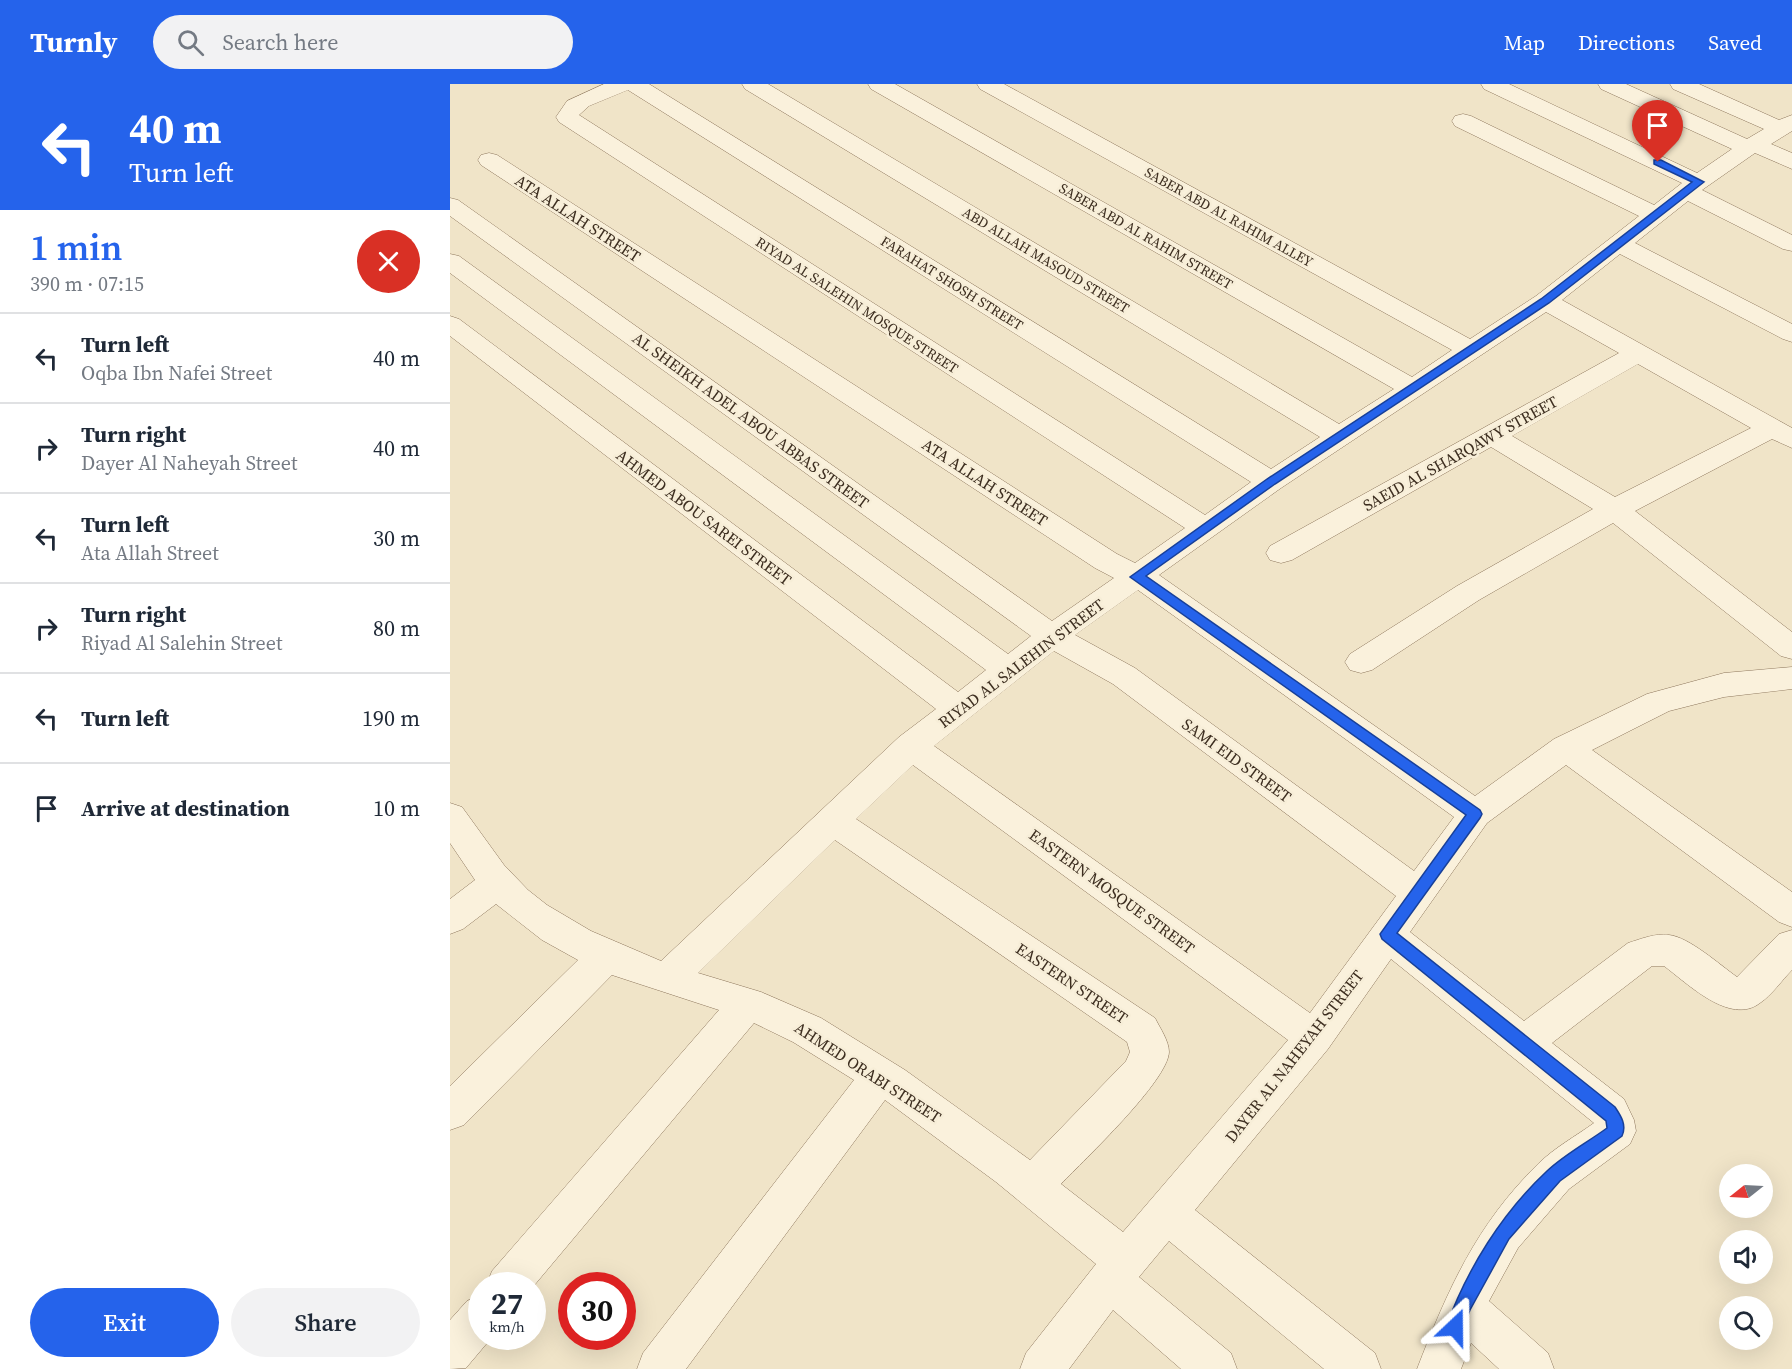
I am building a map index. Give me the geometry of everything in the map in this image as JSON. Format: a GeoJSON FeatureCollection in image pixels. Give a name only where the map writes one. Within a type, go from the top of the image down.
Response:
{"type":"FeatureCollection","features":[{"type":"Feature","properties":{"kind":"street","name":"RIYAD AL SALEHIN MOSQUE STREET"},"geometry":{"type":"LineString","coordinates":[[624,84],[574,105],[567,111],[567,117],[1205,528]]}},
{"type":"Feature","properties":{"kind":"street","name":"FARAHAT SHOSH STREET"},"geometry":{"type":"LineString","coordinates":[[634,84],[1271,482]]}},
{"type":"Feature","properties":{"kind":"street","name":"ABD ALLAH MASOUD STREET"},"geometry":{"type":"LineString","coordinates":[[753,84],[1339,436]]}},
{"type":"Feature","properties":{"kind":"street","name":"SABER ABD AL RAHIM STREET"},"geometry":{"type":"LineString","coordinates":[[879,84],[1412,388]]}},
{"type":"Feature","properties":{"kind":"street","name":"SABER ABD AL RAHIM ALLEY"},"geometry":{"type":"LineString","coordinates":[[988,84],[1471,350]]}},
{"type":"Feature","properties":{"kind":"street"},"geometry":{"type":"LineString","coordinates":[[1492,84],[1693,186],[1792,244]]}},
{"type":"Feature","properties":{"kind":"street"},"geometry":{"type":"LineString","coordinates":[[1609,84],[1792,162]]}},
{"type":"Feature","properties":{"kind":"street"},"geometry":{"type":"LineString","coordinates":[[1681,84],[1788,126]]}},
{"type":"Feature","properties":{"kind":"street"},"geometry":{"type":"LineString","coordinates":[[1463,121],[1656,214]]}},
{"type":"Feature","properties":{"kind":"street","name":"RIYAD AL SALEHIN STREET"},"geometry":{"type":"LineString","coordinates":[[667,979],[911,746],[1052,636],[1271,482],[1545,301],[1693,186],[1751,146],[1788,126]]}},
{"type":"Feature","properties":{"kind":"street","name":"ATA ALLAH STREET"},"geometry":{"type":"LineString","coordinates":[[489,160],[1106,561],[1149,583],[1475,814]]}},
{"type":"Feature","properties":{"kind":"street","name":"AL SHEIKH ADEL ABOU ABBAS STREET"},"geometry":{"type":"LineString","coordinates":[[450,205],[1052,636]]}},
{"type":"Feature","properties":{"kind":"street"},"geometry":{"type":"LineString","coordinates":[[1619,244],[1792,334]]}},
{"type":"Feature","properties":{"kind":"street"},"geometry":{"type":"LineString","coordinates":[[450,261],[1008,670]]}},
{"type":"Feature","properties":{"kind":"street"},"geometry":{"type":"LineString","coordinates":[[1545,301],[1782,433]]}},
{"type":"Feature","properties":{"kind":"street","name":"AHMED ABOU SAREI STREET"},"geometry":{"type":"LineString","coordinates":[[450,324],[959,710]]}},
{"type":"Feature","properties":{"kind":"street","name":"SAEID AL SHARQAWY STREET"},"geometry":{"type":"LineString","coordinates":[[1281,553],[1640,354]]}},
{"type":"Feature","properties":{"kind":"street"},"geometry":{"type":"LineString","coordinates":[[1361,662],[1468,593],[1614,509],[1782,433]]}},
{"type":"Feature","properties":{"kind":"street"},"geometry":{"type":"LineString","coordinates":[[1492,436],[1614,509],[1792,648]]}},
{"type":"Feature","properties":{"kind":"street","name":"SAMI EID STREET"},"geometry":{"type":"LineString","coordinates":[[1052,636],[1124,676],[1418,893]]}},
{"type":"Feature","properties":{"kind":"street","name":"DAYER AL NAHEYAH STREET"},"geometry":{"type":"LineString","coordinates":[[1042,1369],[1118,1271],[1314,1036],[1475,814],[1566,748],[1659,702],[1724,686],[1792,678]]}},
{"type":"Feature","properties":{"kind":"street","name":"EASTERN MOSQUE STREET"},"geometry":{"type":"LineString","coordinates":[[911,746],[1314,1036]]}},
{"type":"Feature","properties":{"kind":"street"},"geometry":{"type":"LineString","coordinates":[[1566,748],[1792,912]]}},
{"type":"Feature","properties":{"kind":"street","name":"AHMED ORABI STREET"},"geometry":{"type":"LineString","coordinates":[[450,816],[498,883],[524,907],[562,933],[606,956],[667,979],[748,1003],[805,1029],[978,1143],[1032,1186],[1215,1369]]}},
{"type":"Feature","properties":{"kind":"street","name":"EASTERN STREET"},"geometry":{"type":"LineString","coordinates":[[834,822],[1141,1030],[1149,1044],[1149,1059],[1140,1073],[1032,1186]]}},
{"type":"Feature","properties":{"kind":"street"},"geometry":{"type":"LineString","coordinates":[[450,919],[498,883]]}},
{"type":"Feature","properties":{"kind":"street"},"geometry":{"type":"LineString","coordinates":[[1388,934],[1522,1044],[1610,1112],[1616,1131],[1554,1176],[1503,1234],[1462,1306],[1439,1369]]}},
{"type":"Feature","properties":{"kind":"street"},"geometry":{"type":"LineString","coordinates":[[1522,1044],[1641,954],[1650,951],[1670,951],[1732,994],[1741,994],[1746,993],[1792,945]]}},
{"type":"Feature","properties":{"kind":"street"},"geometry":{"type":"LineString","coordinates":[[450,1112],[606,956]]}},
{"type":"Feature","properties":{"kind":"street"},"geometry":{"type":"LineString","coordinates":[[519,1272],[748,1003]]}},
{"type":"Feature","properties":{"kind":"street"},"geometry":{"type":"LineString","coordinates":[[659,1369],[879,1077]]}},
{"type":"Feature","properties":{"kind":"street"},"geometry":{"type":"LineString","coordinates":[[1167,1213],[1359,1369]]}},
{"type":"Feature","properties":{"kind":"street"},"geometry":{"type":"LineString","coordinates":[[1462,1306],[1532,1369]]}},
{"type":"Feature","properties":{"kind":"street"},"geometry":{"type":"LineString","coordinates":[[450,1353],[468,1332]]}},
{"type":"Feature","properties":{"kind":"route"},"geometry":{"type":"LineString","coordinates":[[1455,1327],[1462,1306],[1503,1234],[1554,1176],[1616,1131],[1614,1120],[1610,1112],[1522,1044],[1388,934],[1475,814],[1149,583],[1137,577],[1271,482],[1545,301],[1699,182],[1658,162]]}}]}
